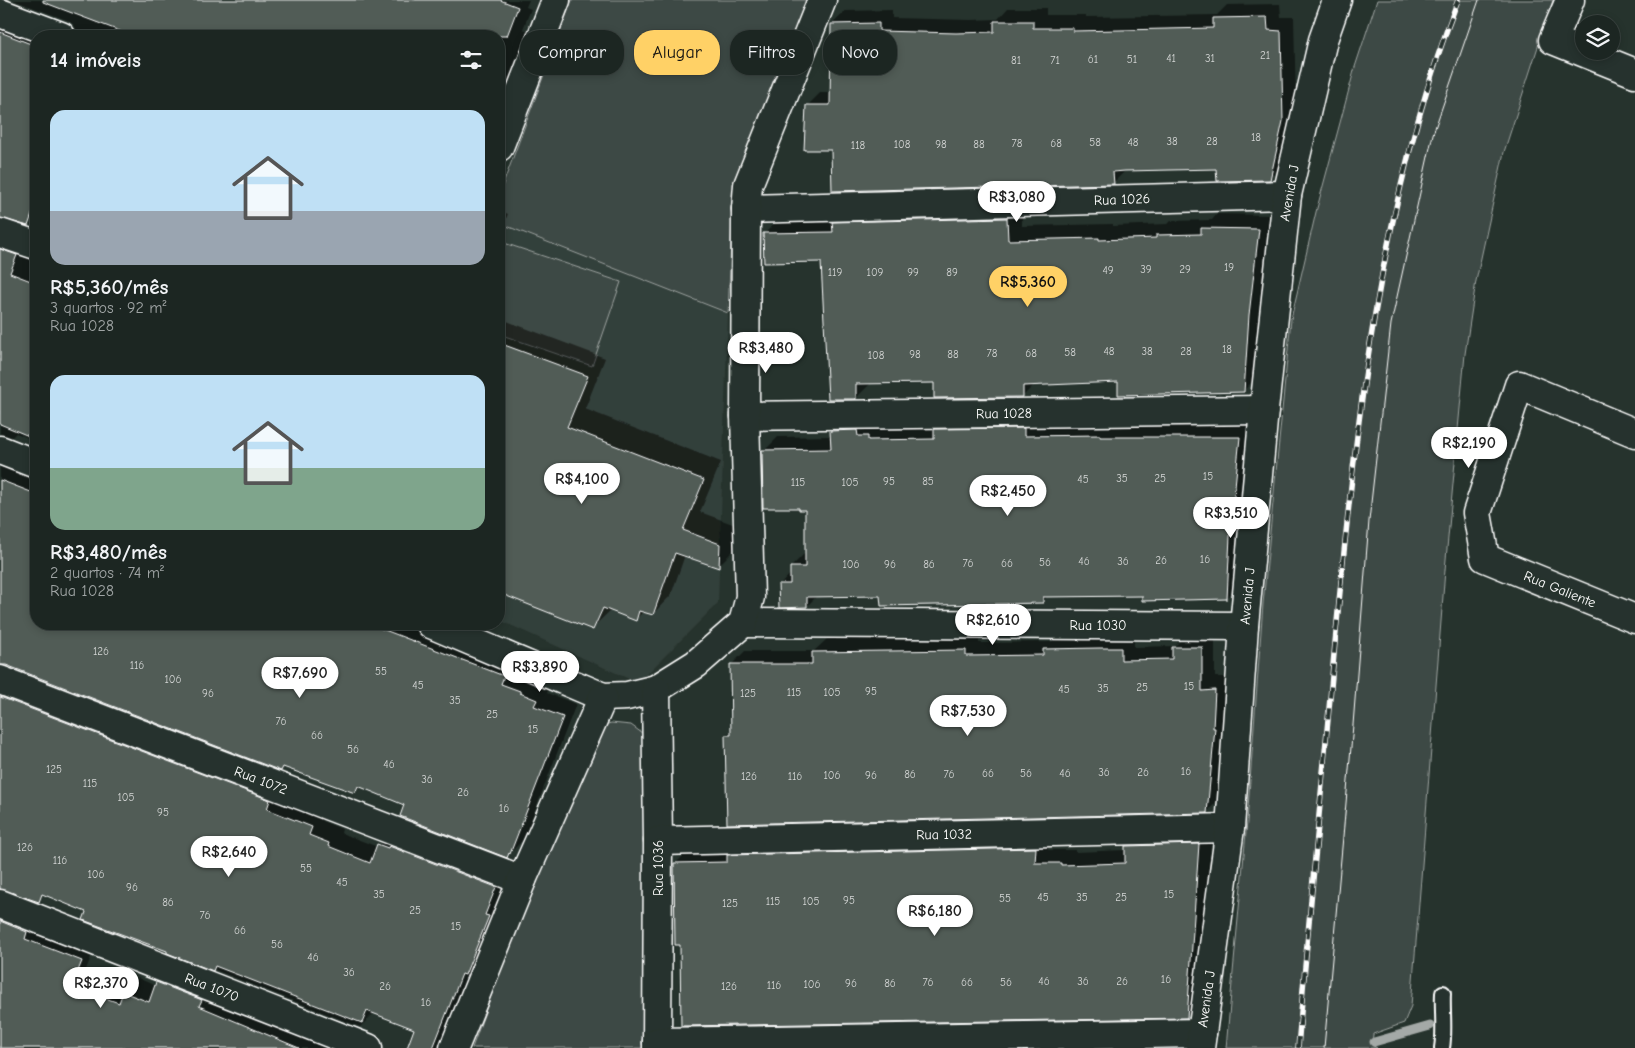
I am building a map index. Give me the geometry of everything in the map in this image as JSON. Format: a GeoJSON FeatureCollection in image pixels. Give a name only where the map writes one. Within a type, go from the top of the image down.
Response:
{"type":"FeatureCollection","features":[{"type":"Feature","properties":{"kind":"street"},"geometry":{"type":"LineString","coordinates":[[505,132],[556,0]]}},
{"type":"Feature","properties":{"kind":"street"},"geometry":{"type":"LineString","coordinates":[[445,630],[603,697],[627,696],[656,688],[696,664],[743,623],[750,597],[744,416],[746,209],[748,185],[822,0]]}},
{"type":"Feature","properties":{"kind":"street","name":"Avenida J"},"geometry":{"type":"LineString","coordinates":[[1201,1040],[1230,828],[1244,626],[1264,410],[1287,195],[1323,40],[1337,0]]}},
{"type":"Feature","properties":{"kind":"street"},"geometry":{"type":"LineString","coordinates":[[1570,0],[1553,40],[1635,73]]}},
{"type":"Feature","properties":{"kind":"street"},"geometry":{"type":"LineString","coordinates":[[0,13],[45,30]]}},
{"type":"Feature","properties":{"kind":"street","name":"Rua 1026"},"geometry":{"type":"LineString","coordinates":[[746,209],[1287,195]]}},
{"type":"Feature","properties":{"kind":"street"},"geometry":{"type":"LineString","coordinates":[[0,233],[30,243]]}},
{"type":"Feature","properties":{"kind":"street","name":"Rua Galiente"},"geometry":{"type":"LineString","coordinates":[[1635,432],[1519,385],[1477,513],[1485,558],[1635,619]]}},
{"type":"Feature","properties":{"kind":"street","name":"Rua 1028"},"geometry":{"type":"LineString","coordinates":[[744,416],[1264,410]]}},
{"type":"Feature","properties":{"kind":"street"},"geometry":{"type":"LineString","coordinates":[[0,450],[30,462]]}},
{"type":"Feature","properties":{"kind":"street","name":"Rua 1030"},"geometry":{"type":"LineString","coordinates":[[743,623],[1244,626]]}},
{"type":"Feature","properties":{"kind":"street","name":"Rua 1072"},"geometry":{"type":"LineString","coordinates":[[0,680],[522,880]]}},
{"type":"Feature","properties":{"kind":"street","name":"Rua 1036"},"geometry":{"type":"LineString","coordinates":[[656,688],[658,841],[657,1045]]}},
{"type":"Feature","properties":{"kind":"street"},"geometry":{"type":"LineString","coordinates":[[454,1048],[522,880],[603,697]]}},
{"type":"Feature","properties":{"kind":"street","name":"Rua 1032"},"geometry":{"type":"LineString","coordinates":[[658,841],[1230,828]]}},
{"type":"Feature","properties":{"kind":"street","name":"Rua 1070"},"geometry":{"type":"LineString","coordinates":[[0,904],[368,1048]]}},
{"type":"Feature","properties":{"kind":"street"},"geometry":{"type":"LineString","coordinates":[[657,1045],[1201,1040]]}},
{"type":"Feature","properties":{"kind":"lane"},"geometry":{"type":"LineString","coordinates":[[1442,1048],[1444,1035],[1443,993]]}},
{"type":"Feature","properties":{"kind":"shaded area"},"geometry":{"type":"Polygon","coordinates":[[[572,0],[809,0],[797,30],[730,30],[730,75],[779,75],[733,193],[728,313],[505,225],[505,179],[544,75],[624,75],[624,30],[561,30],[572,0]]]}},
{"type":"Feature","properties":{"kind":"shaded area"},"geometry":{"type":"Polygon","coordinates":[[[1377,0],[1553,0],[1504,152],[1476,281],[1465,354],[1445,570],[1411,1006],[1404,1023],[1373,1034],[1372,1045],[1377,1048],[1226,1048],[1247,822],[1263,604],[1291,319],[1316,212],[1355,67],[1377,0]]]}},
{"type":"Feature","properties":{"kind":"shaded area"},"geometry":{"type":"Polygon","coordinates":[[[505,225],[728,313],[718,603],[638,683],[505,623],[505,225]]]}},
{"type":"Feature","properties":{"kind":"shaded area"},"geometry":{"type":"Polygon","coordinates":[[[505,243],[621,282],[592,366],[505,336],[505,243]]]}},
{"type":"Feature","properties":{"kind":"shaded area"},"geometry":{"type":"Polygon","coordinates":[[[611,723],[631,725],[646,736],[651,1048],[472,1048],[548,839],[598,727],[611,723]]]}},
{"type":"Feature","properties":{"kind":"building"},"geometry":{"type":"Polygon","coordinates":[[[43,0],[500,0],[518,7],[507,36],[505,36],[505,30],[117,30],[43,2],[43,0]]]}},
{"type":"Feature","properties":{"kind":"building"},"geometry":{"type":"Polygon","coordinates":[[[1267,17],[1268,30],[1281,31],[1283,121],[1270,180],[1217,181],[1216,169],[1125,171],[1113,172],[1114,184],[832,191],[831,150],[804,150],[806,105],[830,105],[830,75],[897,75],[897,31],[994,32],[994,21],[1033,21],[1033,28],[1073,28],[1073,31],[1213,28],[1213,18],[1267,17]]]}},
{"type":"Feature","properties":{"kind":"building"},"geometry":{"type":"Polygon","coordinates":[[[879,23],[879,30],[831,30],[831,24],[879,23]]]}},
{"type":"Feature","properties":{"kind":"building"},"geometry":{"type":"Polygon","coordinates":[[[0,32],[30,44],[30,220],[28,226],[0,218],[0,32]]]}},
{"type":"Feature","properties":{"kind":"building"},"geometry":{"type":"Polygon","coordinates":[[[1007,218],[1008,240],[1156,238],[1156,235],[1201,234],[1201,228],[1259,229],[1249,315],[1244,392],[1118,395],[1118,382],[1023,386],[1023,397],[934,398],[934,383],[856,384],[856,399],[828,399],[821,262],[764,263],[763,233],[833,232],[832,222],[1007,218]]]}},
{"type":"Feature","properties":{"kind":"building"},"geometry":{"type":"Polygon","coordinates":[[[0,249],[17,255],[10,273],[30,281],[30,436],[0,424],[0,249]]]}},
{"type":"Feature","properties":{"kind":"building"},"geometry":{"type":"Polygon","coordinates":[[[505,345],[588,376],[567,427],[704,480],[683,530],[720,544],[719,568],[675,553],[653,615],[639,611],[636,621],[603,608],[593,630],[505,595],[505,345]]]}},
{"type":"Feature","properties":{"kind":"building"},"geometry":{"type":"Polygon","coordinates":[[[1024,428],[1024,436],[1240,437],[1230,536],[1227,599],[1142,601],[1142,596],[1043,597],[1043,603],[881,606],[880,596],[807,597],[807,607],[779,608],[778,584],[790,584],[790,567],[805,567],[805,510],[799,510],[799,508],[763,508],[762,450],[831,449],[830,431],[857,430],[858,436],[868,436],[868,440],[934,439],[934,429],[1024,428]]]}},
{"type":"Feature","properties":{"kind":"building"},"geometry":{"type":"Polygon","coordinates":[[[0,480],[30,492],[30,630],[385,630],[504,676],[501,684],[537,700],[534,706],[563,717],[507,858],[400,816],[404,805],[358,786],[355,793],[283,767],[281,771],[6,665],[0,665],[0,480]]]}},
{"type":"Feature","properties":{"kind":"building"},"geometry":{"type":"Polygon","coordinates":[[[1172,647],[1202,647],[1202,691],[1215,690],[1213,728],[1215,728],[1207,813],[727,824],[725,735],[731,735],[730,664],[812,664],[812,652],[966,650],[966,656],[1043,655],[1043,649],[1099,648],[1121,648],[1121,660],[1172,659],[1172,647]]]}},
{"type":"Feature","properties":{"kind":"building"},"geometry":{"type":"Polygon","coordinates":[[[0,697],[270,800],[267,809],[312,827],[309,835],[329,843],[328,846],[370,863],[377,844],[388,848],[389,846],[496,887],[485,915],[489,916],[465,975],[462,974],[433,1048],[407,1048],[414,1029],[367,1011],[362,1023],[215,966],[213,971],[167,953],[167,951],[83,920],[86,912],[42,894],[39,902],[0,889],[0,697]]]}},
{"type":"Feature","properties":{"kind":"building"},"geometry":{"type":"Polygon","coordinates":[[[1199,844],[1187,1018],[681,1026],[680,945],[675,945],[674,863],[727,862],[727,855],[1036,848],[1035,863],[1061,863],[1061,865],[1125,863],[1125,846],[1199,844]]]}},
{"type":"Feature","properties":{"kind":"building"},"geometry":{"type":"Polygon","coordinates":[[[0,921],[27,932],[25,939],[82,961],[72,986],[119,1003],[123,992],[149,1002],[156,982],[202,1000],[199,1006],[299,1048],[0,1048],[0,921]]]}},
{"type":"Feature","properties":{"kind":"waterway"},"geometry":{"type":"LineString","coordinates":[[1374,1042],[1430,1026]]}},
{"type":"Feature","properties":{"kind":"tram line"},"geometry":{"type":"LineString","coordinates":[[1324,1048],[1369,521],[1391,324],[1433,134],[1479,0]]}},
{"type":"Feature","properties":{"kind":"railway"},"geometry":{"type":"LineString","coordinates":[[1298,1048],[1343,561],[1362,398],[1374,317],[1389,237],[1408,157],[1431,78],[1458,0]]}}]}
